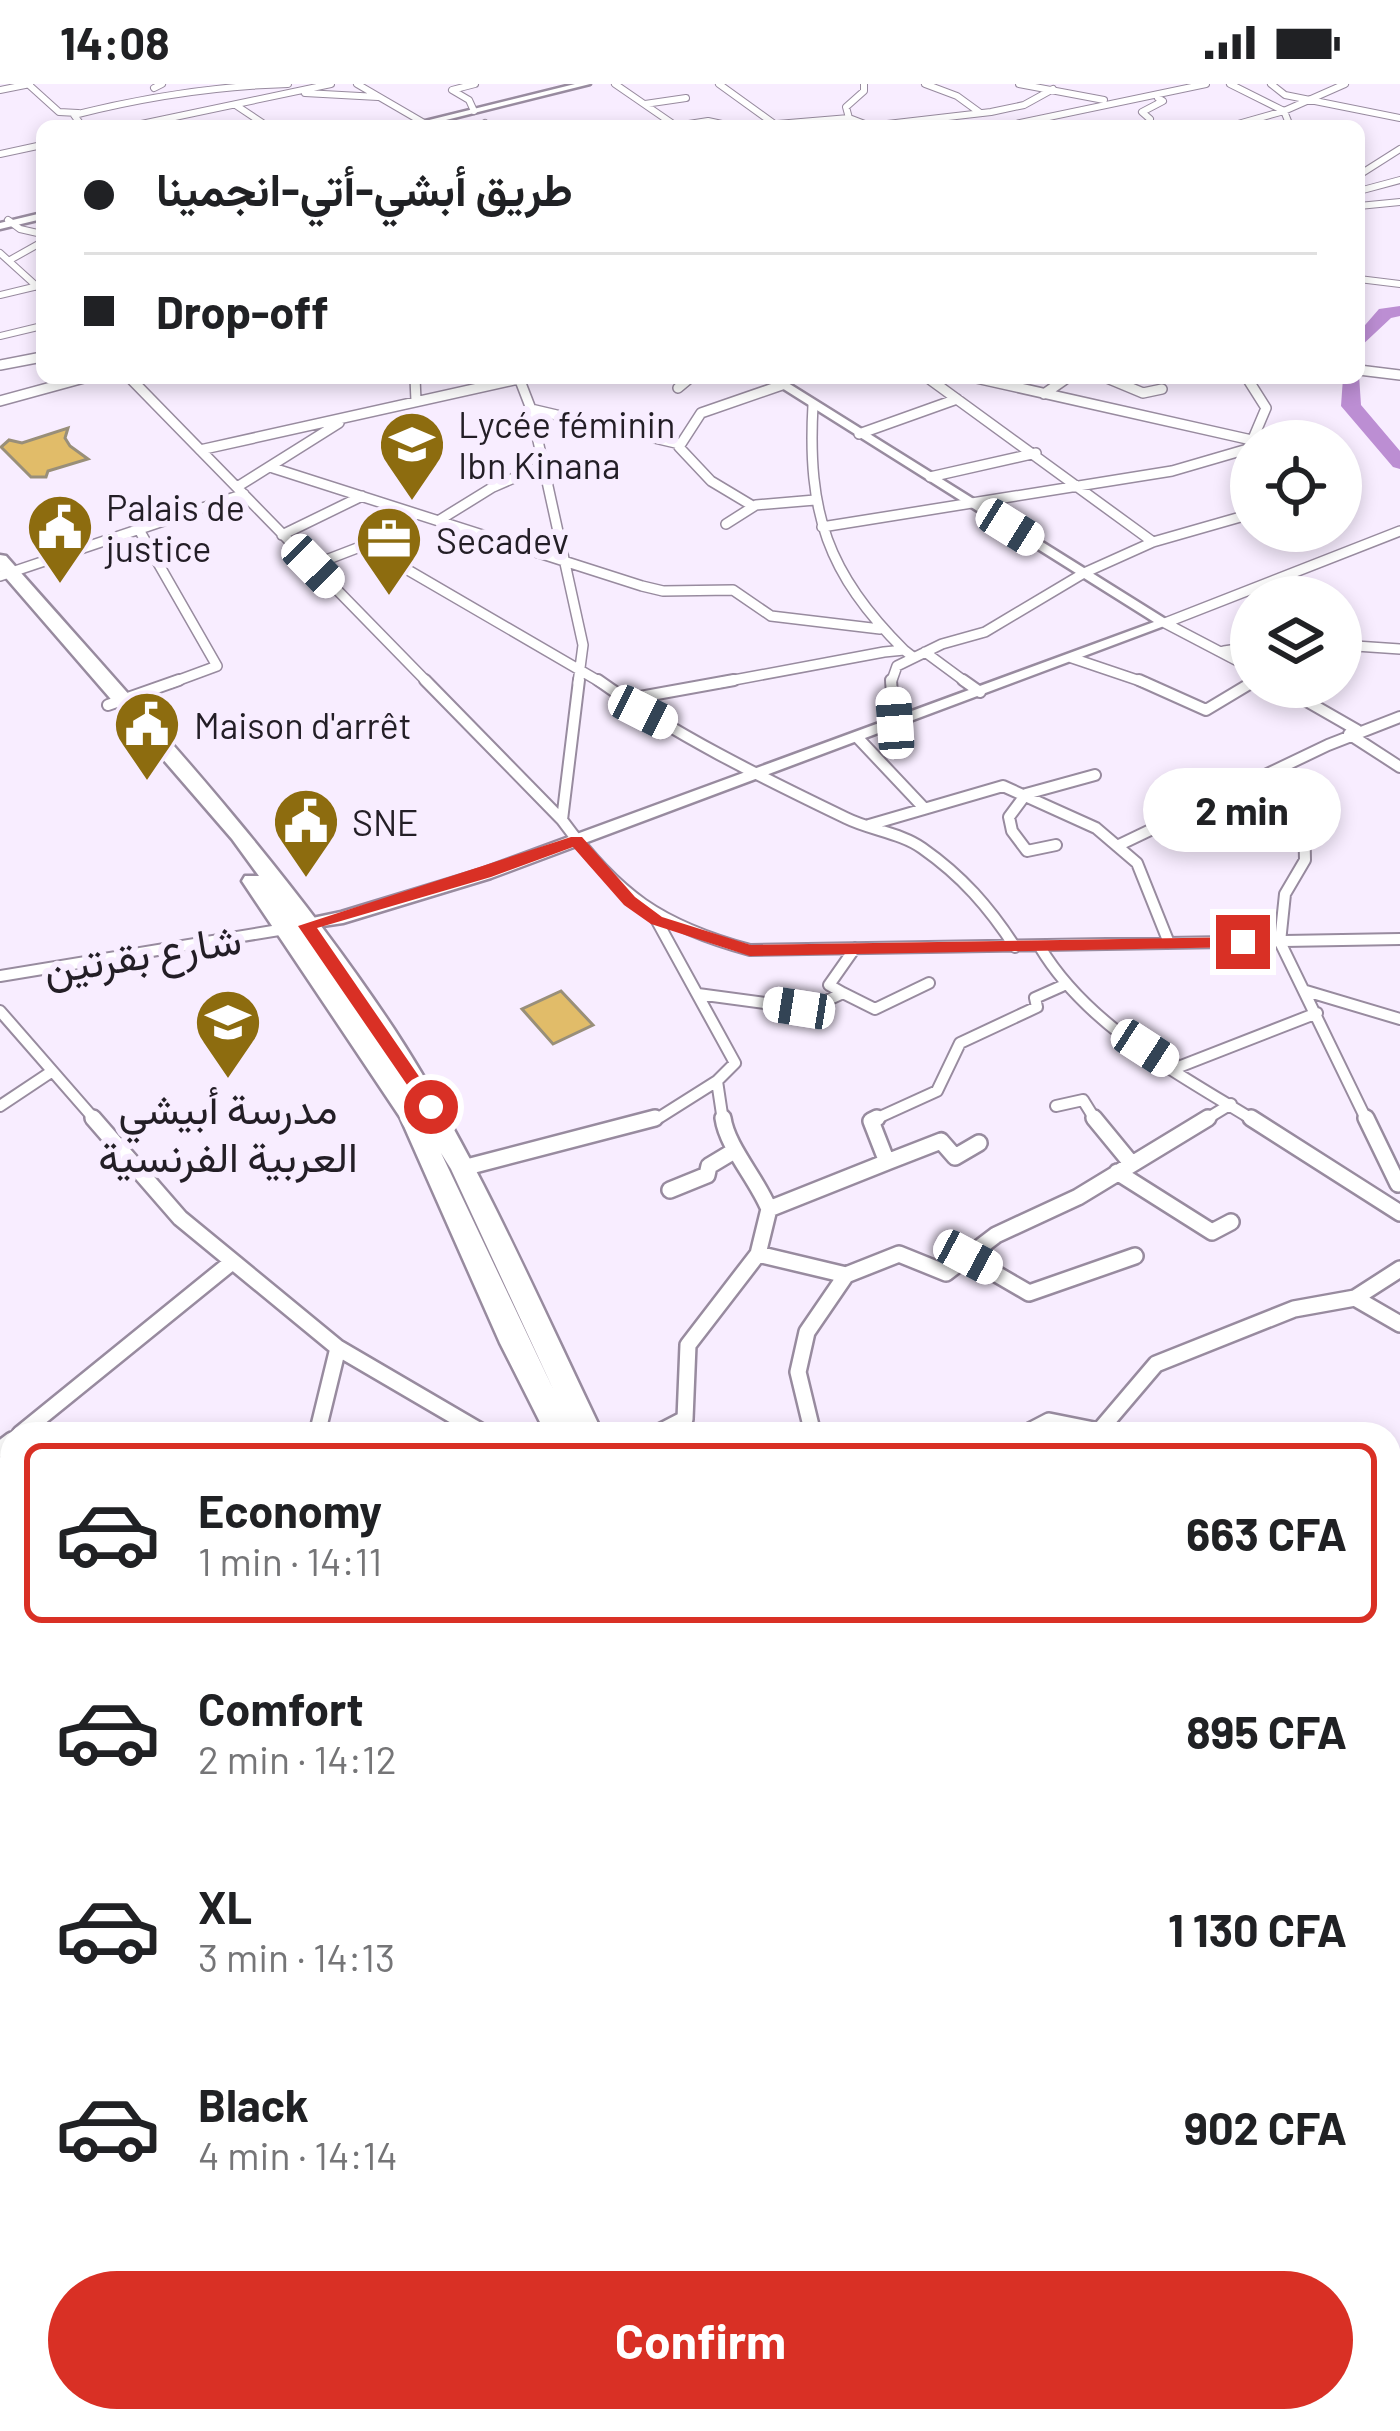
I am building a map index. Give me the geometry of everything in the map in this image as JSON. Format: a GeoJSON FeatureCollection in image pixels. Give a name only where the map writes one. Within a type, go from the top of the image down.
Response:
{"type":"FeatureCollection","features":[{"type":"Feature","properties":{"kind":"highway"},"geometry":{"type":"LineString","coordinates":[[3,572],[183,778],[228,844],[385,1034],[463,1168],[582,1422]]}},
{"type":"Feature","properties":{"kind":"highway"},"geometry":{"type":"LineString","coordinates":[[296,927],[412,1114],[514,1343],[555,1422]]}},
{"type":"Feature","properties":{"kind":"street"},"geometry":{"type":"LineString","coordinates":[[2,89],[14,84]]}},
{"type":"Feature","properties":{"kind":"street"},"geometry":{"type":"LineString","coordinates":[[2,89],[29,84],[59,112],[82,113]]}},
{"type":"Feature","properties":{"kind":"street"},"geometry":{"type":"LineString","coordinates":[[259,84],[297,92],[378,97]]}},
{"type":"Feature","properties":{"kind":"street"},"geometry":{"type":"LineString","coordinates":[[164,120],[331,84]]}},
{"type":"Feature","properties":{"kind":"street"},"geometry":{"type":"LineString","coordinates":[[357,84],[417,120]]}},
{"type":"Feature","properties":{"kind":"street"},"geometry":{"type":"LineString","coordinates":[[436,84],[469,100],[481,120]]}},
{"type":"Feature","properties":{"kind":"street"},"geometry":{"type":"LineString","coordinates":[[452,91],[475,84]]}},
{"type":"Feature","properties":{"kind":"street"},"geometry":{"type":"LineString","coordinates":[[481,120],[586,84]]}},
{"type":"Feature","properties":{"kind":"street"},"geometry":{"type":"LineString","coordinates":[[481,120],[600,84]]}},
{"type":"Feature","properties":{"kind":"street"},"geometry":{"type":"LineString","coordinates":[[615,84],[668,120]]}},
{"type":"Feature","properties":{"kind":"street"},"geometry":{"type":"LineString","coordinates":[[719,84],[768,120]]}},
{"type":"Feature","properties":{"kind":"street"},"geometry":{"type":"LineString","coordinates":[[849,118],[847,107],[864,91],[864,84]]}},
{"type":"Feature","properties":{"kind":"street"},"geometry":{"type":"LineString","coordinates":[[925,84],[979,112]]}},
{"type":"Feature","properties":{"kind":"street"},"geometry":{"type":"LineString","coordinates":[[1018,84],[1108,100]]}},
{"type":"Feature","properties":{"kind":"street"},"geometry":{"type":"LineString","coordinates":[[1031,120],[1108,100],[1156,96],[1206,84]]}},
{"type":"Feature","properties":{"kind":"street"},"geometry":{"type":"LineString","coordinates":[[1230,84],[1257,94],[1284,111],[1288,120]]}},
{"type":"Feature","properties":{"kind":"street"},"geometry":{"type":"LineString","coordinates":[[1257,94],[1292,84]]}},
{"type":"Feature","properties":{"kind":"street"},"geometry":{"type":"LineString","coordinates":[[1252,120],[1345,84]]}},
{"type":"Feature","properties":{"kind":"street"},"geometry":{"type":"LineString","coordinates":[[938,88],[954,85]]}},
{"type":"Feature","properties":{"kind":"street"},"geometry":{"type":"LineString","coordinates":[[78,120],[74,115],[218,86],[311,88]]}},
{"type":"Feature","properties":{"kind":"street"},"geometry":{"type":"LineString","coordinates":[[218,86],[210,98],[222,109]]}},
{"type":"Feature","properties":{"kind":"street"},"geometry":{"type":"LineString","coordinates":[[1275,87],[1304,98],[1400,118]]}},
{"type":"Feature","properties":{"kind":"street"},"geometry":{"type":"LineString","coordinates":[[917,120],[1028,104],[1053,89]]}},
{"type":"Feature","properties":{"kind":"street"},"geometry":{"type":"LineString","coordinates":[[1149,120],[1142,112],[1163,101],[1156,96]]}},
{"type":"Feature","properties":{"kind":"street"},"geometry":{"type":"LineString","coordinates":[[645,104],[686,98]]}},
{"type":"Feature","properties":{"kind":"street"},"geometry":{"type":"LineString","coordinates":[[237,106],[258,120]]}},
{"type":"Feature","properties":{"kind":"street"},"geometry":{"type":"LineString","coordinates":[[991,112],[1001,120]]}},
{"type":"Feature","properties":{"kind":"street"},"geometry":{"type":"LineString","coordinates":[[828,120],[854,120]]}},
{"type":"Feature","properties":{"kind":"street"},"geometry":{"type":"LineString","coordinates":[[0,154],[36,146]]}},
{"type":"Feature","properties":{"kind":"street"},"geometry":{"type":"LineString","coordinates":[[1365,171],[1400,149]]}},
{"type":"Feature","properties":{"kind":"street"},"geometry":{"type":"LineString","coordinates":[[1365,189],[1400,180]]}},
{"type":"Feature","properties":{"kind":"street"},"geometry":{"type":"LineString","coordinates":[[1365,205],[1400,202]]}},
{"type":"Feature","properties":{"kind":"street"},"geometry":{"type":"LineString","coordinates":[[5,222],[36,215]]}},
{"type":"Feature","properties":{"kind":"street"},"geometry":{"type":"LineString","coordinates":[[5,222],[36,235]]}},
{"type":"Feature","properties":{"kind":"street"},"geometry":{"type":"LineString","coordinates":[[10,260],[36,242]]}},
{"type":"Feature","properties":{"kind":"street"},"geometry":{"type":"LineString","coordinates":[[0,253],[36,283]]}},
{"type":"Feature","properties":{"kind":"street"},"geometry":{"type":"LineString","coordinates":[[1365,275],[1373,283]]}},
{"type":"Feature","properties":{"kind":"street"},"geometry":{"type":"LineString","coordinates":[[1365,281],[1400,284]]}},
{"type":"Feature","properties":{"kind":"street"},"geometry":{"type":"LineString","coordinates":[[0,295],[36,288]]}},
{"type":"Feature","properties":{"kind":"street"},"geometry":{"type":"LineString","coordinates":[[0,337],[36,328]]}},
{"type":"Feature","properties":{"kind":"street"},"geometry":{"type":"LineString","coordinates":[[0,365],[36,359]]}},
{"type":"Feature","properties":{"kind":"street"},"geometry":{"type":"LineString","coordinates":[[1365,371],[1400,376]]}},
{"type":"Feature","properties":{"kind":"street"},"geometry":{"type":"LineString","coordinates":[[0,401],[62,384]]}},
{"type":"Feature","properties":{"kind":"street"},"geometry":{"type":"LineString","coordinates":[[136,384],[562,820],[629,901],[657,921],[750,950],[1400,940]]}},
{"type":"Feature","properties":{"kind":"street"},"geometry":{"type":"LineString","coordinates":[[415,384],[416,400]]}},
{"type":"Feature","properties":{"kind":"street"},"geometry":{"type":"LineString","coordinates":[[200,450],[493,384]]}},
{"type":"Feature","properties":{"kind":"street"},"geometry":{"type":"LineString","coordinates":[[524,384],[583,646],[562,820]]}},
{"type":"Feature","properties":{"kind":"street"},"geometry":{"type":"LineString","coordinates":[[678,388],[683,384]]}},
{"type":"Feature","properties":{"kind":"street"},"geometry":{"type":"LineString","coordinates":[[680,444],[701,413],[772,384]]}},
{"type":"Feature","properties":{"kind":"street"},"geometry":{"type":"LineString","coordinates":[[780,384],[1165,623],[1230,655]]}},
{"type":"Feature","properties":{"kind":"street"},"geometry":{"type":"LineString","coordinates":[[936,384],[1081,485],[1153,542]]}},
{"type":"Feature","properties":{"kind":"street"},"geometry":{"type":"LineString","coordinates":[[1002,384],[1230,438]]}},
{"type":"Feature","properties":{"kind":"street"},"geometry":{"type":"LineString","coordinates":[[1044,394],[1058,384]]}},
{"type":"Feature","properties":{"kind":"street"},"geometry":{"type":"LineString","coordinates":[[1121,384],[1143,393],[1162,388]]}},
{"type":"Feature","properties":{"kind":"street"},"geometry":{"type":"LineString","coordinates":[[1251,384],[1266,409],[1262,420]]}},
{"type":"Feature","properties":{"kind":"street"},"geometry":{"type":"LineString","coordinates":[[859,434],[957,399]]}},
{"type":"Feature","properties":{"kind":"street"},"geometry":{"type":"LineString","coordinates":[[813,405],[815,500],[830,561],[840,579],[880,629],[980,692]]}},
{"type":"Feature","properties":{"kind":"street"},"geometry":{"type":"LineString","coordinates":[[531,409],[680,444],[706,482],[752,505]]}},
{"type":"Feature","properties":{"kind":"street"},"geometry":{"type":"LineString","coordinates":[[3,572],[240,491],[348,417]]}},
{"type":"Feature","properties":{"kind":"street"},"geometry":{"type":"LineString","coordinates":[[822,527],[1172,471],[1230,451]]}},
{"type":"Feature","properties":{"kind":"street"},"geometry":{"type":"LineString","coordinates":[[930,477],[1036,453]]}},
{"type":"Feature","properties":{"kind":"street"},"geometry":{"type":"LineString","coordinates":[[437,521],[493,487],[544,465]]}},
{"type":"Feature","properties":{"kind":"street"},"geometry":{"type":"LineString","coordinates":[[273,468],[663,591],[733,590],[771,616],[880,629]]}},
{"type":"Feature","properties":{"kind":"street"},"geometry":{"type":"LineString","coordinates":[[282,535],[362,496]]}},
{"type":"Feature","properties":{"kind":"street"},"geometry":{"type":"LineString","coordinates":[[726,524],[752,505],[776,499],[815,500]]}},
{"type":"Feature","properties":{"kind":"street"},"geometry":{"type":"LineString","coordinates":[[313,566],[365,545],[415,514]]}},
{"type":"Feature","properties":{"kind":"street"},"geometry":{"type":"LineString","coordinates":[[629,699],[914,653],[985,632],[1084,574],[1153,542],[1230,520]]}},
{"type":"Feature","properties":{"kind":"street"},"geometry":{"type":"LineString","coordinates":[[114,703],[217,666],[139,528]]}},
{"type":"Feature","properties":{"kind":"street"},"geometry":{"type":"LineString","coordinates":[[296,927],[485,874],[1072,658],[1400,531]]}},
{"type":"Feature","properties":{"kind":"street"},"geometry":{"type":"LineString","coordinates":[[365,545],[629,699],[643,712],[774,783],[864,827],[908,839],[982,896],[1015,947]]}},
{"type":"Feature","properties":{"kind":"street"},"geometry":{"type":"LineString","coordinates":[[1362,646],[1400,649]]}},
{"type":"Feature","properties":{"kind":"street"},"geometry":{"type":"LineString","coordinates":[[1224,651],[1230,650]]}},
{"type":"Feature","properties":{"kind":"street"},"geometry":{"type":"LineString","coordinates":[[895,723],[891,675],[914,653]]}},
{"type":"Feature","properties":{"kind":"street"},"geometry":{"type":"LineString","coordinates":[[1072,658],[1140,680],[1206,710],[1230,696]]}},
{"type":"Feature","properties":{"kind":"street"},"geometry":{"type":"LineString","coordinates":[[1315,708],[1400,767]]}},
{"type":"Feature","properties":{"kind":"street"},"geometry":{"type":"LineString","coordinates":[[1117,846],[1182,820],[1353,732],[1400,717]]}},
{"type":"Feature","properties":{"kind":"street"},"geometry":{"type":"LineString","coordinates":[[857,737],[922,807]]}},
{"type":"Feature","properties":{"kind":"street"},"geometry":{"type":"LineString","coordinates":[[1056,845],[1027,850],[1012,831],[1009,817],[1026,794],[1095,775]]}},
{"type":"Feature","properties":{"kind":"street"},"geometry":{"type":"LineString","coordinates":[[1259,778],[1304,814]]}},
{"type":"Feature","properties":{"kind":"street"},"geometry":{"type":"LineString","coordinates":[[864,827],[1003,785],[1084,821],[1137,863],[1169,943]]}},
{"type":"Feature","properties":{"kind":"street"},"geometry":{"type":"LineString","coordinates":[[1304,814],[1332,805]]}},
{"type":"Feature","properties":{"kind":"street"},"geometry":{"type":"LineString","coordinates":[[1304,814],[1305,860],[1285,894],[1280,942],[1399,1184],[1377,1195]]}},
{"type":"Feature","properties":{"kind":"street"},"geometry":{"type":"LineString","coordinates":[[463,1168],[660,1117],[717,1082],[735,1063],[657,921]]}},
{"type":"Feature","properties":{"kind":"street","name":"شارع بقرتين"},"geometry":{"type":"LineString","coordinates":[[0,976],[296,927]]}},
{"type":"Feature","properties":{"kind":"street"},"geometry":{"type":"LineString","coordinates":[[1040,946],[1062,986],[1114,1028],[1400,1213]]}},
{"type":"Feature","properties":{"kind":"street"},"geometry":{"type":"LineString","coordinates":[[855,948],[829,985],[874,1009],[929,983]]}},
{"type":"Feature","properties":{"kind":"street"},"geometry":{"type":"LineString","coordinates":[[887,1162],[871,1121],[937,1091],[960,1042],[1037,1007],[1035,998],[1062,986]]}},
{"type":"Feature","properties":{"kind":"street"},"geometry":{"type":"LineString","coordinates":[[1306,991],[1400,1019]]}},
{"type":"Feature","properties":{"kind":"street"},"geometry":{"type":"LineString","coordinates":[[698,994],[809,1010],[843,992]]}},
{"type":"Feature","properties":{"kind":"street"},"geometry":{"type":"LineString","coordinates":[[0,1010],[180,1218],[338,1348],[464,1422]]}},
{"type":"Feature","properties":{"kind":"street"},"geometry":{"type":"LineString","coordinates":[[1176,1068],[1317,1013]]}},
{"type":"Feature","properties":{"kind":"street"},"geometry":{"type":"LineString","coordinates":[[0,1106],[51,1072]]}},
{"type":"Feature","properties":{"kind":"street"},"geometry":{"type":"LineString","coordinates":[[679,1422],[685,1419],[688,1346],[758,1254],[770,1209],[757,1178],[725,1132],[717,1082]]}},
{"type":"Feature","properties":{"kind":"street"},"geometry":{"type":"LineString","coordinates":[[1056,1106],[1083,1100],[1124,1167],[1212,1232],[1232,1222]]}},
{"type":"Feature","properties":{"kind":"street"},"geometry":{"type":"LineString","coordinates":[[810,1422],[797,1372],[800,1355],[824,1301],[846,1275],[898,1254],[946,1273],[996,1234],[1078,1197],[1231,1104]]}},
{"type":"Feature","properties":{"kind":"street"},"geometry":{"type":"LineString","coordinates":[[770,1209],[941,1141],[955,1156],[979,1143]]}},
{"type":"Feature","properties":{"kind":"street"},"geometry":{"type":"LineString","coordinates":[[670,1190],[707,1175],[709,1166],[734,1150]]}},
{"type":"Feature","properties":{"kind":"street"},"geometry":{"type":"LineString","coordinates":[[758,1254],[846,1275]]}},
{"type":"Feature","properties":{"kind":"street"},"geometry":{"type":"LineString","coordinates":[[968,1257],[1029,1292],[1135,1256]]}},
{"type":"Feature","properties":{"kind":"street"},"geometry":{"type":"LineString","coordinates":[[35,1422],[232,1262]]}},
{"type":"Feature","properties":{"kind":"street"},"geometry":{"type":"LineString","coordinates":[[1107,1422],[1156,1364],[1294,1309],[1355,1298],[1400,1269]]}},
{"type":"Feature","properties":{"kind":"street"},"geometry":{"type":"LineString","coordinates":[[1355,1298],[1400,1324]]}},
{"type":"Feature","properties":{"kind":"street"},"geometry":{"type":"LineString","coordinates":[[320,1422],[338,1348]]}},
{"type":"Feature","properties":{"kind":"building"},"geometry":{"type":"Polygon","coordinates":[[[68,428],[65,438],[70,446],[88,459],[48,471],[46,477],[31,477],[1,447],[9,440],[22,443],[68,428]]]}},
{"type":"Feature","properties":{"kind":"building"},"geometry":{"type":"Polygon","coordinates":[[[561,991],[593,1025],[553,1044],[522,1009],[561,991]]]}},
{"type":"Feature","properties":{"kind":"waterway"},"geometry":{"type":"LineString","coordinates":[[1365,336],[1385,313],[1400,311]]}},
{"type":"Feature","properties":{"kind":"waterway"},"geometry":{"type":"LineString","coordinates":[[1352,384],[1351,406],[1400,463]]}},
{"type":"Feature","properties":{"kind":"place","name":"Lycée féminin Ibn Kinana"},"geometry":{"type":"Point","coordinates":[412,503]}},
{"type":"Feature","properties":{"kind":"place","name":"Palais de justice"},"geometry":{"type":"Point","coordinates":[60,586]}},
{"type":"Feature","properties":{"kind":"place","name":"Secadev"},"geometry":{"type":"Point","coordinates":[389,598]}},
{"type":"Feature","properties":{"kind":"place","name":"Maison d'arrêt"},"geometry":{"type":"Point","coordinates":[147,783]}},
{"type":"Feature","properties":{"kind":"place","name":"SNE"},"geometry":{"type":"Point","coordinates":[306,880]}},
{"type":"Feature","properties":{"kind":"place","name":"مدرسة أبيشي العربية الفرنسية"},"geometry":{"type":"Point","coordinates":[228,1081]}},
{"type":"Feature","properties":{"kind":"route"},"geometry":{"type":"LineString","coordinates":[[431,1107],[307,926],[485,874],[576,841],[629,901],[657,921],[750,950],[1243,942]]}}]}
